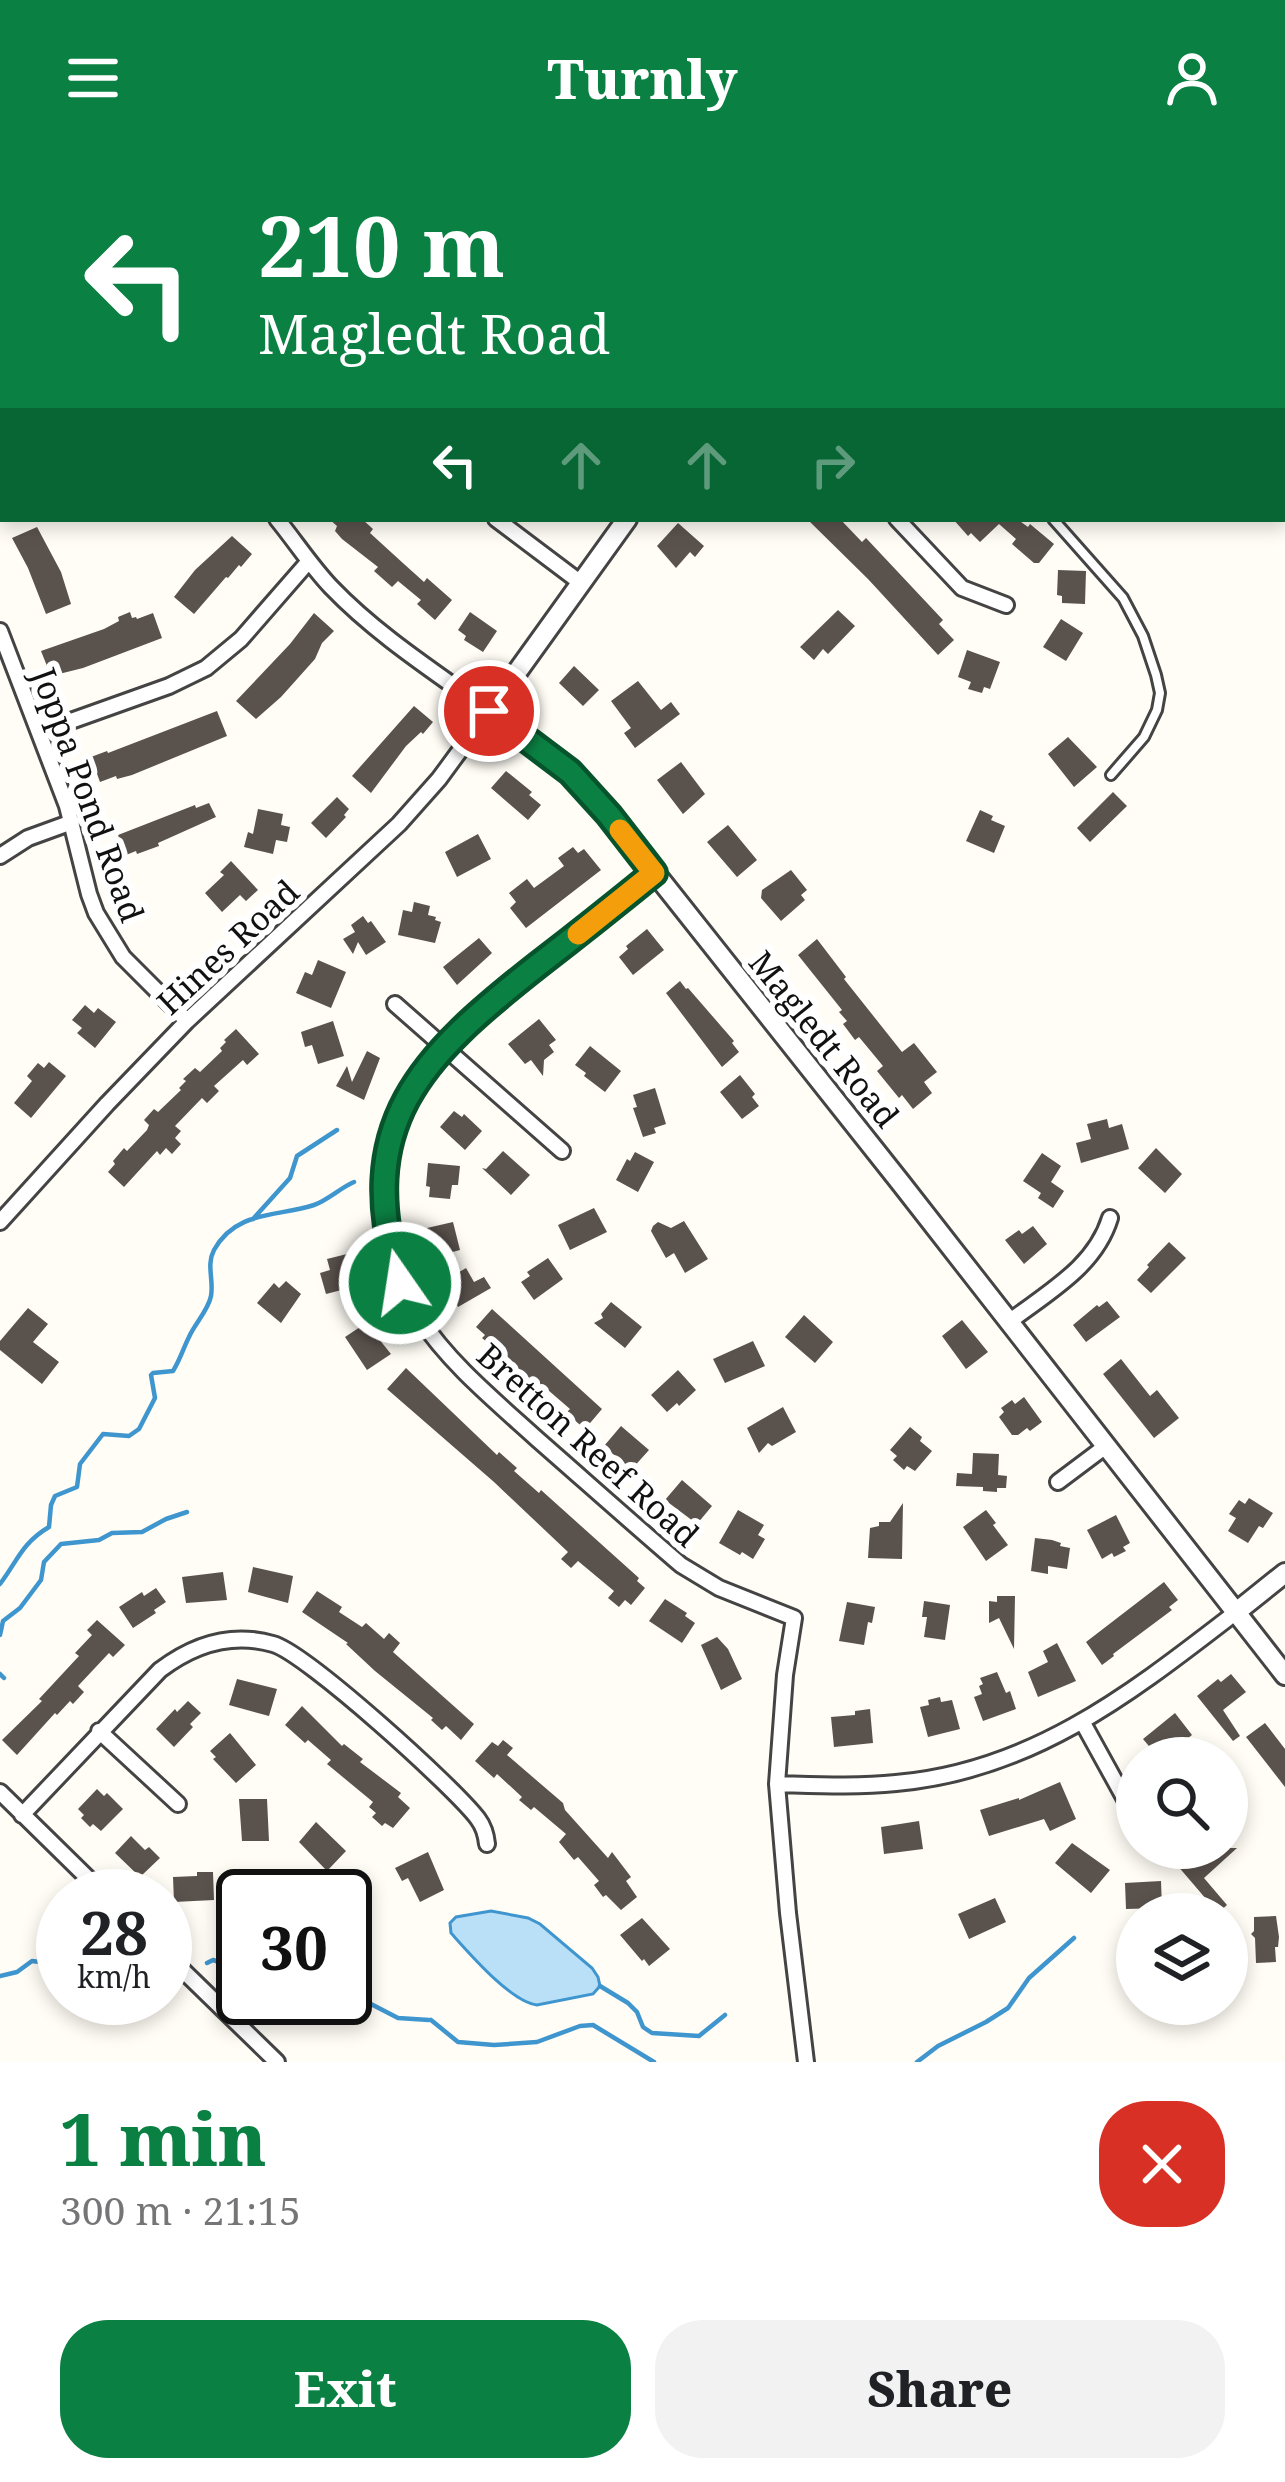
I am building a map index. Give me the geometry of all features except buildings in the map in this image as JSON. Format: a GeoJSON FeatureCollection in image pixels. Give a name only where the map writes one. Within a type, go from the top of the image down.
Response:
{"type":"FeatureCollection","features":[{"type":"Feature","properties":{"kind":"street"},"geometry":{"type":"LineString","coordinates":[[280,522],[328,584],[378,630],[489,711],[625,522]]}},
{"type":"Feature","properties":{"kind":"street"},"geometry":{"type":"LineString","coordinates":[[500,522],[580,583]]}},
{"type":"Feature","properties":{"kind":"street"},"geometry":{"type":"LineString","coordinates":[[900,522],[962,588],[1006,605]]}},
{"type":"Feature","properties":{"kind":"street"},"geometry":{"type":"LineString","coordinates":[[40,732],[206,668],[241,639],[309,561]]}},
{"type":"Feature","properties":{"kind":"street","name":"Joppa Pond Road"},"geometry":{"type":"LineString","coordinates":[[0,631],[72,822],[89,894],[112,943],[187,1021]]}},
{"type":"Feature","properties":{"kind":"street","name":"Magledt Road"},"geometry":{"type":"LineString","coordinates":[[489,711],[570,772],[609,815],[1285,1675]]}},
{"type":"Feature","properties":{"kind":"street","name":"Hines Road"},"geometry":{"type":"LineString","coordinates":[[0,1222],[187,1021],[399,824],[489,711]]}},
{"type":"Feature","properties":{"kind":"street"},"geometry":{"type":"LineString","coordinates":[[0,856],[28,838],[72,822]]}},
{"type":"Feature","properties":{"kind":"street","name":"Bretton Reef Road"},"geometry":{"type":"LineString","coordinates":[[654,873],[497,997],[421,1073],[393,1130],[385,1213],[388,1239],[413,1310],[462,1371],[681,1565],[719,1588],[794,1618],[777,1784]]}},
{"type":"Feature","properties":{"kind":"street"},"geometry":{"type":"LineString","coordinates":[[395,1004],[562,1151]]}},
{"type":"Feature","properties":{"kind":"street"},"geometry":{"type":"LineString","coordinates":[[1009,1322],[1085,1263],[1106,1234],[1110,1218]]}},
{"type":"Feature","properties":{"kind":"street"},"geometry":{"type":"LineString","coordinates":[[1058,1482],[1106,1446]]}},
{"type":"Feature","properties":{"kind":"street"},"geometry":{"type":"LineString","coordinates":[[806,2062],[777,1784],[873,1785],[950,1775],[1016,1755],[1083,1723],[1285,1573]]}},
{"type":"Feature","properties":{"kind":"street"},"geometry":{"type":"LineString","coordinates":[[22,1814],[99,1731],[182,1654],[217,1641],[269,1642],[303,1660],[432,1773],[479,1820],[487,1844]]}},
{"type":"Feature","properties":{"kind":"street"},"geometry":{"type":"LineString","coordinates":[[1083,1723],[1116,1783]]}},
{"type":"Feature","properties":{"kind":"street"},"geometry":{"type":"LineString","coordinates":[[99,1731],[178,1804]]}},
{"type":"Feature","properties":{"kind":"street"},"geometry":{"type":"LineString","coordinates":[[0,1792],[78,1869]]}},
{"type":"Feature","properties":{"kind":"street"},"geometry":{"type":"LineString","coordinates":[[192,1979],[277,2062]]}},
{"type":"Feature","properties":{"kind":"lane"},"geometry":{"type":"LineString","coordinates":[[1056,522],[1123,598],[1156,675],[1157,710],[1144,737],[1112,775]]}},
{"type":"Feature","properties":{"kind":"water"},"geometry":{"type":"Polygon","coordinates":[[[491,1911],[540,1924],[592,1968],[600,1986],[593,1994],[537,2005],[515,1995],[451,1933],[450,1923],[456,1917],[491,1911]]]}},
{"type":"Feature","properties":{"kind":"waterway"},"geometry":{"type":"LineString","coordinates":[[253,1219],[290,1178],[297,1156],[337,1130]]}},
{"type":"Feature","properties":{"kind":"waterway"},"geometry":{"type":"LineString","coordinates":[[0,1584],[26,1546],[49,1527],[55,1496],[77,1487],[80,1464],[103,1434],[129,1436],[139,1429],[155,1398],[151,1375],[173,1371],[207,1307],[212,1256],[223,1237],[246,1221],[314,1205],[354,1182]]}},
{"type":"Feature","properties":{"kind":"waterway"},"geometry":{"type":"LineString","coordinates":[[0,1635],[3,1621],[20,1608],[41,1580],[44,1562],[61,1544],[142,1532],[187,1512]]}},
{"type":"Feature","properties":{"kind":"waterway"},"geometry":{"type":"LineString","coordinates":[[0,1674],[4,1678]]}},
{"type":"Feature","properties":{"kind":"waterway"},"geometry":{"type":"LineString","coordinates":[[917,2062],[1008,2008],[1029,1978],[1074,1938]]}},
{"type":"Feature","properties":{"kind":"waterway"},"geometry":{"type":"LineString","coordinates":[[207,1963],[216,1961]]}},
{"type":"Feature","properties":{"kind":"waterway"},"geometry":{"type":"LineString","coordinates":[[0,1976],[36,1962]]}},
{"type":"Feature","properties":{"kind":"waterway"},"geometry":{"type":"LineString","coordinates":[[600,1986],[628,2003],[652,2033],[699,2036],[725,2015]]}},
{"type":"Feature","properties":{"kind":"waterway"},"geometry":{"type":"LineString","coordinates":[[372,2005],[398,2018],[429,2020]]}},
{"type":"Feature","properties":{"kind":"waterway"},"geometry":{"type":"LineString","coordinates":[[431,2020],[458,2042],[494,2045],[537,2042],[593,2025],[654,2062]]}},
{"type":"Feature","properties":{"kind":"slow traffic"},"geometry":{"type":"LineString","coordinates":[[578,934],[654,873],[620,830]]}},
{"type":"Feature","properties":{"kind":"route"},"geometry":{"type":"LineString","coordinates":[[400,1283],[388,1239],[385,1186],[393,1130],[421,1073],[463,1026],[654,873],[570,772],[489,711]]}}]}
